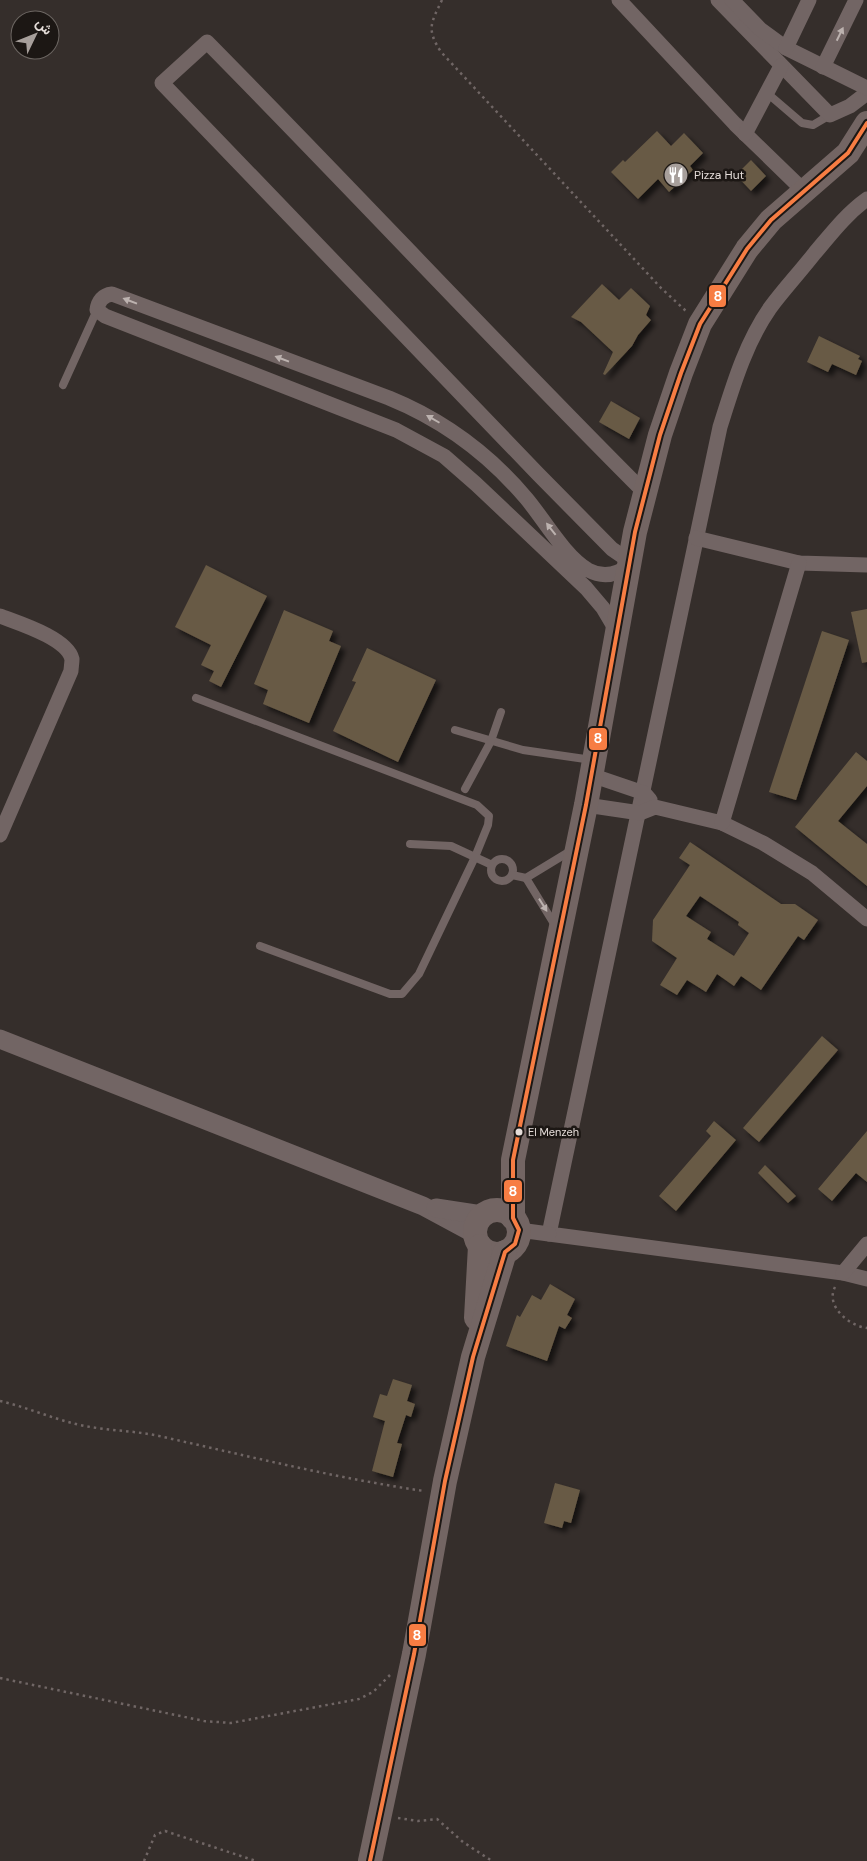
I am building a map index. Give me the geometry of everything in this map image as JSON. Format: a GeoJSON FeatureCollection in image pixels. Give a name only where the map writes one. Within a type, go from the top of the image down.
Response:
{"type":"FeatureCollection","features":[{"type":"Feature","properties":{"kind":"main road"},"geometry":{"type":"LineString","coordinates":[[473,1357],[481,1227],[513,1160],[586,805],[616,630],[644,492],[660,435],[700,324],[747,249],[771,220],[857,149],[867,123]]}},
{"type":"Feature","properties":{"kind":"main road"},"geometry":{"type":"LineString","coordinates":[[369,1857],[414,1654],[443,1493],[473,1357],[505,1252],[515,1244],[513,1160]]}},
{"type":"Feature","properties":{"kind":"main road"},"geometry":{"type":"LineString","coordinates":[[481,1227],[502,1211],[516,1224]]}},
{"type":"Feature","properties":{"kind":"main road"},"geometry":{"type":"LineString","coordinates":[[481,1227],[491,1253],[505,1252]]}},
{"type":"Feature","properties":{"kind":"street"},"geometry":{"type":"LineString","coordinates":[[619,0],[745,134],[804,191]]}},
{"type":"Feature","properties":{"kind":"street"},"geometry":{"type":"LineString","coordinates":[[718,0],[830,114],[850,106],[867,93]]}},
{"type":"Feature","properties":{"kind":"street"},"geometry":{"type":"LineString","coordinates":[[732,0],[760,29],[786,48],[867,88]]}},
{"type":"Feature","properties":{"kind":"street"},"geometry":{"type":"LineString","coordinates":[[786,48],[809,0]]}},
{"type":"Feature","properties":{"kind":"street"},"geometry":{"type":"LineString","coordinates":[[824,67],[856,0]]}},
{"type":"Feature","properties":{"kind":"street"},"geometry":{"type":"LineString","coordinates":[[616,630],[570,564],[527,498],[496,465],[460,436],[426,415],[389,398],[112,294],[100,300],[97,310],[105,316],[412,438],[458,468],[570,564],[604,575],[613,574],[630,563],[612,549],[162,83],[207,42],[353,190],[519,367],[644,492]]}},
{"type":"Feature","properties":{"kind":"street"},"geometry":{"type":"LineString","coordinates":[[745,134],[781,66]]}},
{"type":"Feature","properties":{"kind":"street"},"geometry":{"type":"LineString","coordinates":[[549,1234],[640,813],[660,702],[720,428],[742,359],[770,308],[834,230],[854,208],[867,199]]}},
{"type":"Feature","properties":{"kind":"street"},"geometry":{"type":"LineString","coordinates":[[696,538],[799,563],[867,565]]}},
{"type":"Feature","properties":{"kind":"street"},"geometry":{"type":"LineString","coordinates":[[722,823],[799,563]]}},
{"type":"Feature","properties":{"kind":"street"},"geometry":{"type":"LineString","coordinates":[[0,616],[42,632],[66,650],[72,659],[71,671],[0,835]]}},
{"type":"Feature","properties":{"kind":"street"},"geometry":{"type":"LineString","coordinates":[[593,767],[644,793],[655,807]]}},
{"type":"Feature","properties":{"kind":"street"},"geometry":{"type":"LineString","coordinates":[[586,805],[640,813],[655,807],[722,823],[763,843],[812,873],[867,919]]}},
{"type":"Feature","properties":{"kind":"street"},"geometry":{"type":"LineString","coordinates":[[0,1039],[423,1206],[481,1227]]}},
{"type":"Feature","properties":{"kind":"street"},"geometry":{"type":"LineString","coordinates":[[516,1224],[549,1234],[843,1273],[867,1279]]}},
{"type":"Feature","properties":{"kind":"street"},"geometry":{"type":"LineString","coordinates":[[843,1273],[867,1244]]}},
{"type":"Feature","properties":{"kind":"lane"},"geometry":{"type":"LineString","coordinates":[[767,93],[802,123],[813,125],[830,114]]}},
{"type":"Feature","properties":{"kind":"lane"},"geometry":{"type":"LineString","coordinates":[[63,385],[97,310]]}},
{"type":"Feature","properties":{"kind":"lane"},"geometry":{"type":"LineString","coordinates":[[196,698],[477,805],[489,816],[488,825],[474,857],[419,974],[402,994],[390,994],[260,946]]}},
{"type":"Feature","properties":{"kind":"lane"},"geometry":{"type":"LineString","coordinates":[[465,789],[491,740],[501,712]]}},
{"type":"Feature","properties":{"kind":"lane"},"geometry":{"type":"LineString","coordinates":[[455,730],[523,750],[593,767]]}},
{"type":"Feature","properties":{"kind":"lane"},"geometry":{"type":"LineString","coordinates":[[410,844],[451,846],[492,865]]}},
{"type":"Feature","properties":{"kind":"lane"},"geometry":{"type":"LineString","coordinates":[[512,875],[512,865],[504,859],[495,861],[492,865],[492,875],[500,881],[504,881],[512,875],[526,878],[578,846]]}},
{"type":"Feature","properties":{"kind":"lane"},"geometry":{"type":"LineString","coordinates":[[526,878],[560,933]]}},
{"type":"Feature","properties":{"kind":"path"},"geometry":{"type":"LineString","coordinates":[[442,0],[432,21],[430,32],[441,52],[661,288],[700,324]]}},
{"type":"Feature","properties":{"kind":"path"},"geometry":{"type":"LineString","coordinates":[[843,1273],[833,1289],[833,1300],[839,1314],[867,1328]]}},
{"type":"Feature","properties":{"kind":"path"},"geometry":{"type":"LineString","coordinates":[[0,1401],[28,1407],[75,1424],[157,1435],[366,1483],[443,1493]]}},
{"type":"Feature","properties":{"kind":"path"},"geometry":{"type":"LineString","coordinates":[[0,1678],[204,1721],[231,1723],[364,1698],[393,1673]]}},
{"type":"Feature","properties":{"kind":"path"},"geometry":{"type":"LineString","coordinates":[[379,1815],[418,1821],[437,1819],[464,1842],[492,1861]]}},
{"type":"Feature","properties":{"kind":"path"},"geometry":{"type":"LineString","coordinates":[[144,1861],[155,1835],[165,1831],[256,1861]]}},
{"type":"Feature","properties":{"kind":"building"},"geometry":{"type":"Polygon","coordinates":[[[657,131],[671,146],[684,133],[703,153],[690,166],[693,170],[669,192],[658,179],[638,199],[611,172],[623,160],[625,162],[657,131]]]}},
{"type":"Feature","properties":{"kind":"building"},"geometry":{"type":"Polygon","coordinates":[[[751,160],[766,176],[751,191],[736,175],[751,160]]]}},
{"type":"Feature","properties":{"kind":"building"},"geometry":{"type":"Polygon","coordinates":[[[602,284],[619,300],[631,288],[650,306],[646,315],[651,320],[638,335],[632,346],[605,375],[603,374],[613,352],[581,322],[571,317],[602,284]]]}},
{"type":"Feature","properties":{"kind":"building"},"geometry":{"type":"Polygon","coordinates":[[[819,336],[860,356],[858,359],[862,361],[856,375],[832,364],[828,372],[807,362],[819,336]]]}},
{"type":"Feature","properties":{"kind":"building"},"geometry":{"type":"Polygon","coordinates":[[[611,401],[640,418],[629,439],[599,422],[611,401]]]}},
{"type":"Feature","properties":{"kind":"building"},"geometry":{"type":"Polygon","coordinates":[[[206,565],[267,596],[221,687],[209,681],[214,671],[201,665],[211,645],[175,627],[206,565]]]}},
{"type":"Feature","properties":{"kind":"building"},"geometry":{"type":"Polygon","coordinates":[[[867,609],[867,662],[862,663],[851,612],[867,609]]]}},
{"type":"Feature","properties":{"kind":"building"},"geometry":{"type":"Polygon","coordinates":[[[284,610],[333,631],[329,641],[341,646],[309,723],[263,704],[268,690],[254,684],[284,610]]]}},
{"type":"Feature","properties":{"kind":"building"},"geometry":{"type":"Polygon","coordinates":[[[822,631],[849,640],[796,800],[769,792],[822,631]]]}},
{"type":"Feature","properties":{"kind":"building"},"geometry":{"type":"Polygon","coordinates":[[[367,648],[436,680],[398,762],[333,731],[356,682],[352,681],[367,648]]]}},
{"type":"Feature","properties":{"kind":"building"},"geometry":{"type":"Polygon","coordinates":[[[856,752],[867,761],[867,786],[838,821],[867,844],[867,886],[795,827],[856,752]]]}},
{"type":"Feature","properties":{"kind":"building"},"geometry":{"type":"Polygon","coordinates":[[[690,842],[781,904],[795,904],[818,920],[804,940],[798,936],[761,990],[741,976],[734,986],[717,974],[706,992],[687,980],[677,995],[660,985],[677,958],[652,941],[653,920],[690,865],[679,858],[690,842]],[[700,896],[686,916],[711,932],[707,939],[734,956],[749,933],[738,925],[739,922],[700,896]]]}},
{"type":"Feature","properties":{"kind":"building"},"geometry":{"type":"Polygon","coordinates":[[[822,1036],[838,1050],[759,1142],[743,1128],[822,1036]]]}},
{"type":"Feature","properties":{"kind":"building"},"geometry":{"type":"Polygon","coordinates":[[[714,1121],[736,1140],[676,1211],[659,1196],[711,1136],[706,1131],[714,1121]]]}},
{"type":"Feature","properties":{"kind":"building"},"geometry":{"type":"Polygon","coordinates":[[[867,1131],[867,1182],[856,1173],[832,1201],[818,1189],[867,1131]]]}},
{"type":"Feature","properties":{"kind":"building"},"geometry":{"type":"Polygon","coordinates":[[[765,1165],[796,1196],[788,1203],[758,1173],[765,1165]]]}},
{"type":"Feature","properties":{"kind":"building"},"geometry":{"type":"Polygon","coordinates":[[[550,1284],[575,1299],[567,1315],[572,1318],[565,1329],[559,1326],[547,1361],[506,1346],[517,1315],[520,1317],[532,1295],[541,1300],[550,1284]]]}},
{"type":"Feature","properties":{"kind":"building"},"geometry":{"type":"Polygon","coordinates":[[[393,1379],[412,1385],[407,1401],[415,1404],[411,1417],[406,1415],[397,1443],[402,1444],[393,1477],[372,1471],[385,1421],[373,1417],[380,1394],[387,1396],[393,1379]]]}},
{"type":"Feature","properties":{"kind":"building"},"geometry":{"type":"Polygon","coordinates":[[[555,1483],[580,1490],[571,1523],[564,1521],[562,1528],[544,1523],[555,1483]]]}},
{"type":"Feature","properties":{"kind":"transit line","name":"8"},"geometry":{"type":"LineString","coordinates":[[370,1861],[414,1654],[445,1481],[473,1357],[505,1252],[515,1244],[519,1230],[513,1218],[513,1160],[586,805],[635,532],[660,435],[700,324],[747,249],[771,220],[848,153],[867,123]]}},
{"type":"Feature","properties":{"kind":"place","name":"Pizza Hut"},"geometry":{"type":"Point","coordinates":[676,175]}},
{"type":"Feature","properties":{"kind":"place","name":"El Menzeh"},"geometry":{"type":"Point","coordinates":[519,1132]}}]}
